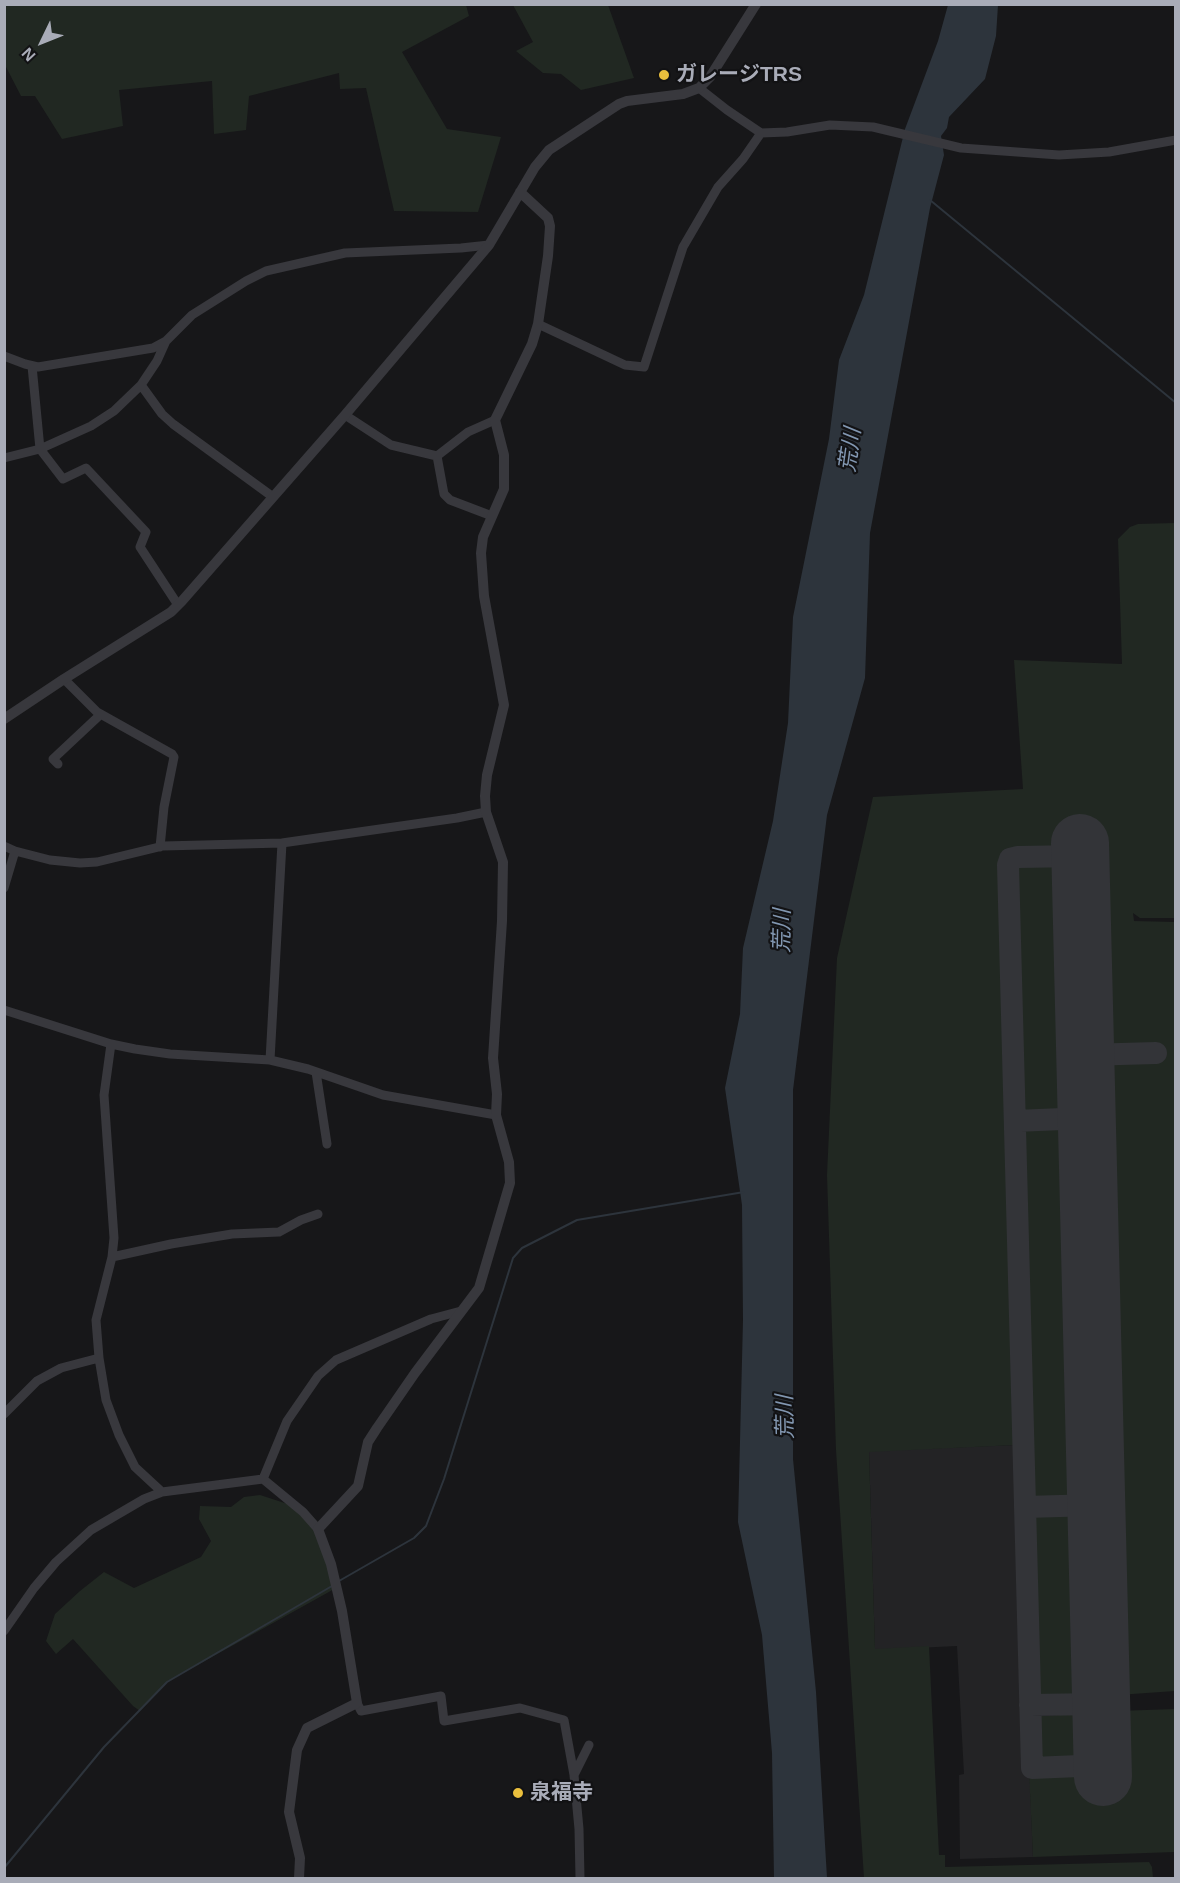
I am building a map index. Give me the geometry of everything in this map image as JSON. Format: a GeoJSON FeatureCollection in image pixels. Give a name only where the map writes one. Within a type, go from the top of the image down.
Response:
{"type":"FeatureCollection","features":[{"type":"Feature","properties":{"kind":"street"},"geometry":{"type":"LineString","coordinates":[[4,719],[171,612],[345,415],[489,245],[535,167],[549,150],[619,104],[683,94],[699,88],[710,76],[756,4]]}},
{"type":"Feature","properties":{"kind":"street"},"geometry":{"type":"LineString","coordinates":[[699,88],[761,133],[787,132],[830,125],[873,127],[961,148],[1059,155],[1109,152],[1176,140]]}},
{"type":"Feature","properties":{"kind":"street"},"geometry":{"type":"LineString","coordinates":[[538,324],[625,365],[644,367],[683,247],[718,187],[743,159],[761,133]]}},
{"type":"Feature","properties":{"kind":"street"},"geometry":{"type":"LineString","coordinates":[[437,456],[468,432],[495,420],[532,344],[538,324],[550,226],[548,219],[520,192]]}},
{"type":"Feature","properties":{"kind":"street"},"geometry":{"type":"LineString","coordinates":[[4,356],[38,367],[153,348],[166,341],[192,315],[266,271],[345,253],[489,245]]}},
{"type":"Feature","properties":{"kind":"street"},"geometry":{"type":"LineString","coordinates":[[4,458],[40,449],[91,426],[114,411],[141,385],[157,361],[166,341]]}},
{"type":"Feature","properties":{"kind":"street"},"geometry":{"type":"LineString","coordinates":[[32,366],[40,449],[63,479],[86,468],[146,532],[140,547],[178,605]]}},
{"type":"Feature","properties":{"kind":"street"},"geometry":{"type":"LineString","coordinates":[[141,385],[162,414],[173,424],[273,497]]}},
{"type":"Feature","properties":{"kind":"street"},"geometry":{"type":"LineString","coordinates":[[345,415],[391,445],[437,456]]}},
{"type":"Feature","properties":{"kind":"street"},"geometry":{"type":"LineString","coordinates":[[318,1529],[358,1486],[368,1442],[415,1373],[479,1288],[510,1183],[509,1162],[496,1115],[497,1094],[493,1058],[502,921],[503,862],[486,812],[484,796],[504,705],[484,596],[483,537],[504,489],[504,455],[495,420]]}},
{"type":"Feature","properties":{"kind":"street"},"geometry":{"type":"LineString","coordinates":[[437,456],[444,494],[450,500],[492,516]]}},
{"type":"Feature","properties":{"kind":"street"},"geometry":{"type":"LineString","coordinates":[[64,679],[101,714],[174,757],[164,807],[160,847]]}},
{"type":"Feature","properties":{"kind":"street"},"geometry":{"type":"LineString","coordinates":[[58,764],[53,759],[101,714]]}},
{"type":"Feature","properties":{"kind":"street"},"geometry":{"type":"LineString","coordinates":[[4,846],[50,860],[97,862],[160,847],[282,843],[457,819],[486,812]]}},
{"type":"Feature","properties":{"kind":"street"},"geometry":{"type":"LineString","coordinates":[[270,1060],[282,843]]}},
{"type":"Feature","properties":{"kind":"street"},"geometry":{"type":"LineString","coordinates":[[4,888],[15,851]]}},
{"type":"Feature","properties":{"kind":"street"},"geometry":{"type":"LineString","coordinates":[[4,1010],[111,1044],[170,1054],[270,1060],[316,1072],[383,1095],[496,1115]]}},
{"type":"Feature","properties":{"kind":"street"},"geometry":{"type":"LineString","coordinates":[[111,1044],[104,1095],[114,1238],[112,1257],[96,1320],[99,1358],[106,1400],[119,1435],[135,1467],[162,1492]]}},
{"type":"Feature","properties":{"kind":"street"},"geometry":{"type":"LineString","coordinates":[[316,1072],[327,1144]]}},
{"type":"Feature","properties":{"kind":"street"},"geometry":{"type":"LineString","coordinates":[[112,1257],[232,1234],[279,1232],[318,1214]]}},
{"type":"Feature","properties":{"kind":"street"},"geometry":{"type":"LineString","coordinates":[[263,1479],[287,1421],[318,1376],[336,1360],[431,1319],[461,1311]]}},
{"type":"Feature","properties":{"kind":"street"},"geometry":{"type":"LineString","coordinates":[[4,1414],[37,1381],[61,1368],[99,1358]]}},
{"type":"Feature","properties":{"kind":"street"},"geometry":{"type":"LineString","coordinates":[[4,1631],[34,1588],[56,1562],[91,1530],[144,1499],[162,1492],[263,1479],[303,1512],[318,1529],[331,1564],[342,1611],[357,1702],[361,1711],[441,1696],[444,1721],[520,1707],[564,1720],[574,1775],[579,1829],[580,1878]]}},
{"type":"Feature","properties":{"kind":"street"},"geometry":{"type":"LineString","coordinates":[[299,1878],[300,1858],[289,1812],[297,1750],[307,1728],[357,1702]]}},
{"type":"Feature","properties":{"kind":"street"},"geometry":{"type":"LineString","coordinates":[[574,1775],[589,1745]]}},
{"type":"Feature","properties":{"kind":"shaded area"},"geometry":{"type":"Polygon","coordinates":[[[4,5],[466,5],[469,16],[402,52],[447,129],[501,137],[478,212],[394,211],[366,88],[340,89],[339,73],[249,96],[246,130],[214,134],[212,81],[119,90],[123,126],[62,139],[35,96],[21,96],[5,65],[4,5]]]}},
{"type":"Feature","properties":{"kind":"shaded area"},"geometry":{"type":"Polygon","coordinates":[[[513,5],[608,5],[634,78],[581,90],[561,74],[543,73],[516,51],[533,42],[513,5]]]}},
{"type":"Feature","properties":{"kind":"shaded area"},"geometry":{"type":"Polygon","coordinates":[[[1175,523],[1175,918],[1140,918],[1133,913],[1134,921],[1175,922],[1175,1691],[1118,1695],[1093,839],[1065,838],[1065,850],[1001,852],[1016,1445],[869,1452],[875,1649],[929,1646],[939,1855],[945,1855],[945,1867],[1149,1862],[1153,1878],[864,1878],[836,1450],[827,1175],[837,958],[873,797],[1023,789],[1014,660],[1122,664],[1118,539],[1130,527],[1138,524],[1175,523]]]}},
{"type":"Feature","properties":{"kind":"shaded area"},"geometry":{"type":"Polygon","coordinates":[[[1065,865],[1070,1112],[1022,1114],[1016,866],[1065,865]]]}},
{"type":"Feature","properties":{"kind":"shaded area"},"geometry":{"type":"Polygon","coordinates":[[[1071,1127],[1081,1497],[1034,1498],[1022,1129],[1071,1127]]]}},
{"type":"Feature","properties":{"kind":"shaded area"},"geometry":{"type":"Polygon","coordinates":[[[1016,1445],[1033,1857],[960,1859],[959,1775],[964,1774],[957,1646],[875,1650],[869,1451],[1016,1445]]]}},
{"type":"Feature","properties":{"kind":"shaded area"},"geometry":{"type":"Polygon","coordinates":[[[260,1495],[300,1508],[318,1529],[336,1588],[167,1682],[140,1711],[73,1639],[56,1654],[46,1641],[55,1614],[104,1572],[134,1588],[201,1557],[211,1541],[199,1519],[200,1506],[231,1507],[244,1497],[260,1495]]]}},
{"type":"Feature","properties":{"kind":"shaded area"},"geometry":{"type":"Polygon","coordinates":[[[1035,1514],[1080,1516],[1083,1697],[1038,1698],[1035,1514]]]}},
{"type":"Feature","properties":{"kind":"shaded area"},"geometry":{"type":"Polygon","coordinates":[[[1175,1709],[1175,1852],[1033,1857],[1029,1772],[1086,1772],[1088,1782],[1122,1779],[1117,1711],[1175,1709]]]}},
{"type":"Feature","properties":{"kind":"shaded area"},"geometry":{"type":"Polygon","coordinates":[[[1083,1714],[1086,1759],[1039,1761],[1036,1716],[1083,1714]]]}},
{"type":"Feature","properties":{"kind":"water","name":"荒川"},"geometry":{"type":"Polygon","coordinates":[[[948,5],[998,5],[996,36],[985,79],[949,117],[947,128],[941,136],[944,155],[930,208],[870,533],[865,678],[827,815],[793,1090],[793,1459],[816,1692],[827,1878],[774,1878],[772,1753],[762,1635],[738,1522],[743,1320],[742,1205],[725,1088],[740,1014],[743,948],[773,821],[788,723],[793,617],[829,439],[839,360],[864,295],[905,129],[938,41],[948,5]]]}},
{"type":"Feature","properties":{"kind":"waterway"},"geometry":{"type":"LineString","coordinates":[[930,200],[1176,403]]}},
{"type":"Feature","properties":{"kind":"waterway"},"geometry":{"type":"LineString","coordinates":[[339,1581],[414,1538],[426,1526],[444,1479],[513,1258],[522,1248],[577,1220],[744,1192]]}},
{"type":"Feature","properties":{"kind":"waterway"},"geometry":{"type":"LineString","coordinates":[[4,1868],[104,1747],[167,1682],[332,1586]]}},
{"type":"Feature","properties":{"kind":"taxiway"},"geometry":{"type":"LineString","coordinates":[[1080,856],[1018,857],[1010,859],[1008,865],[1032,1768],[1103,1765]]}},
{"type":"Feature","properties":{"kind":"taxiway"},"geometry":{"type":"LineString","coordinates":[[1085,1055],[1156,1053]]}},
{"type":"Feature","properties":{"kind":"taxiway"},"geometry":{"type":"LineString","coordinates":[[1015,1121],[1087,1118]]}},
{"type":"Feature","properties":{"kind":"taxiway"},"geometry":{"type":"LineString","coordinates":[[1025,1507],[1096,1505]]}},
{"type":"Feature","properties":{"kind":"taxiway"},"geometry":{"type":"LineString","coordinates":[[1030,1705],[1101,1704]]}},
{"type":"Feature","properties":{"kind":"runway"},"geometry":{"type":"LineString","coordinates":[[1080,843],[1103,1777]]}},
{"type":"Feature","properties":{"kind":"place","name":"ガレージTRS"},"geometry":{"type":"Point","coordinates":[664,75]}},
{"type":"Feature","properties":{"kind":"place","name":"泉福寺"},"geometry":{"type":"Point","coordinates":[518,1793]}}]}
